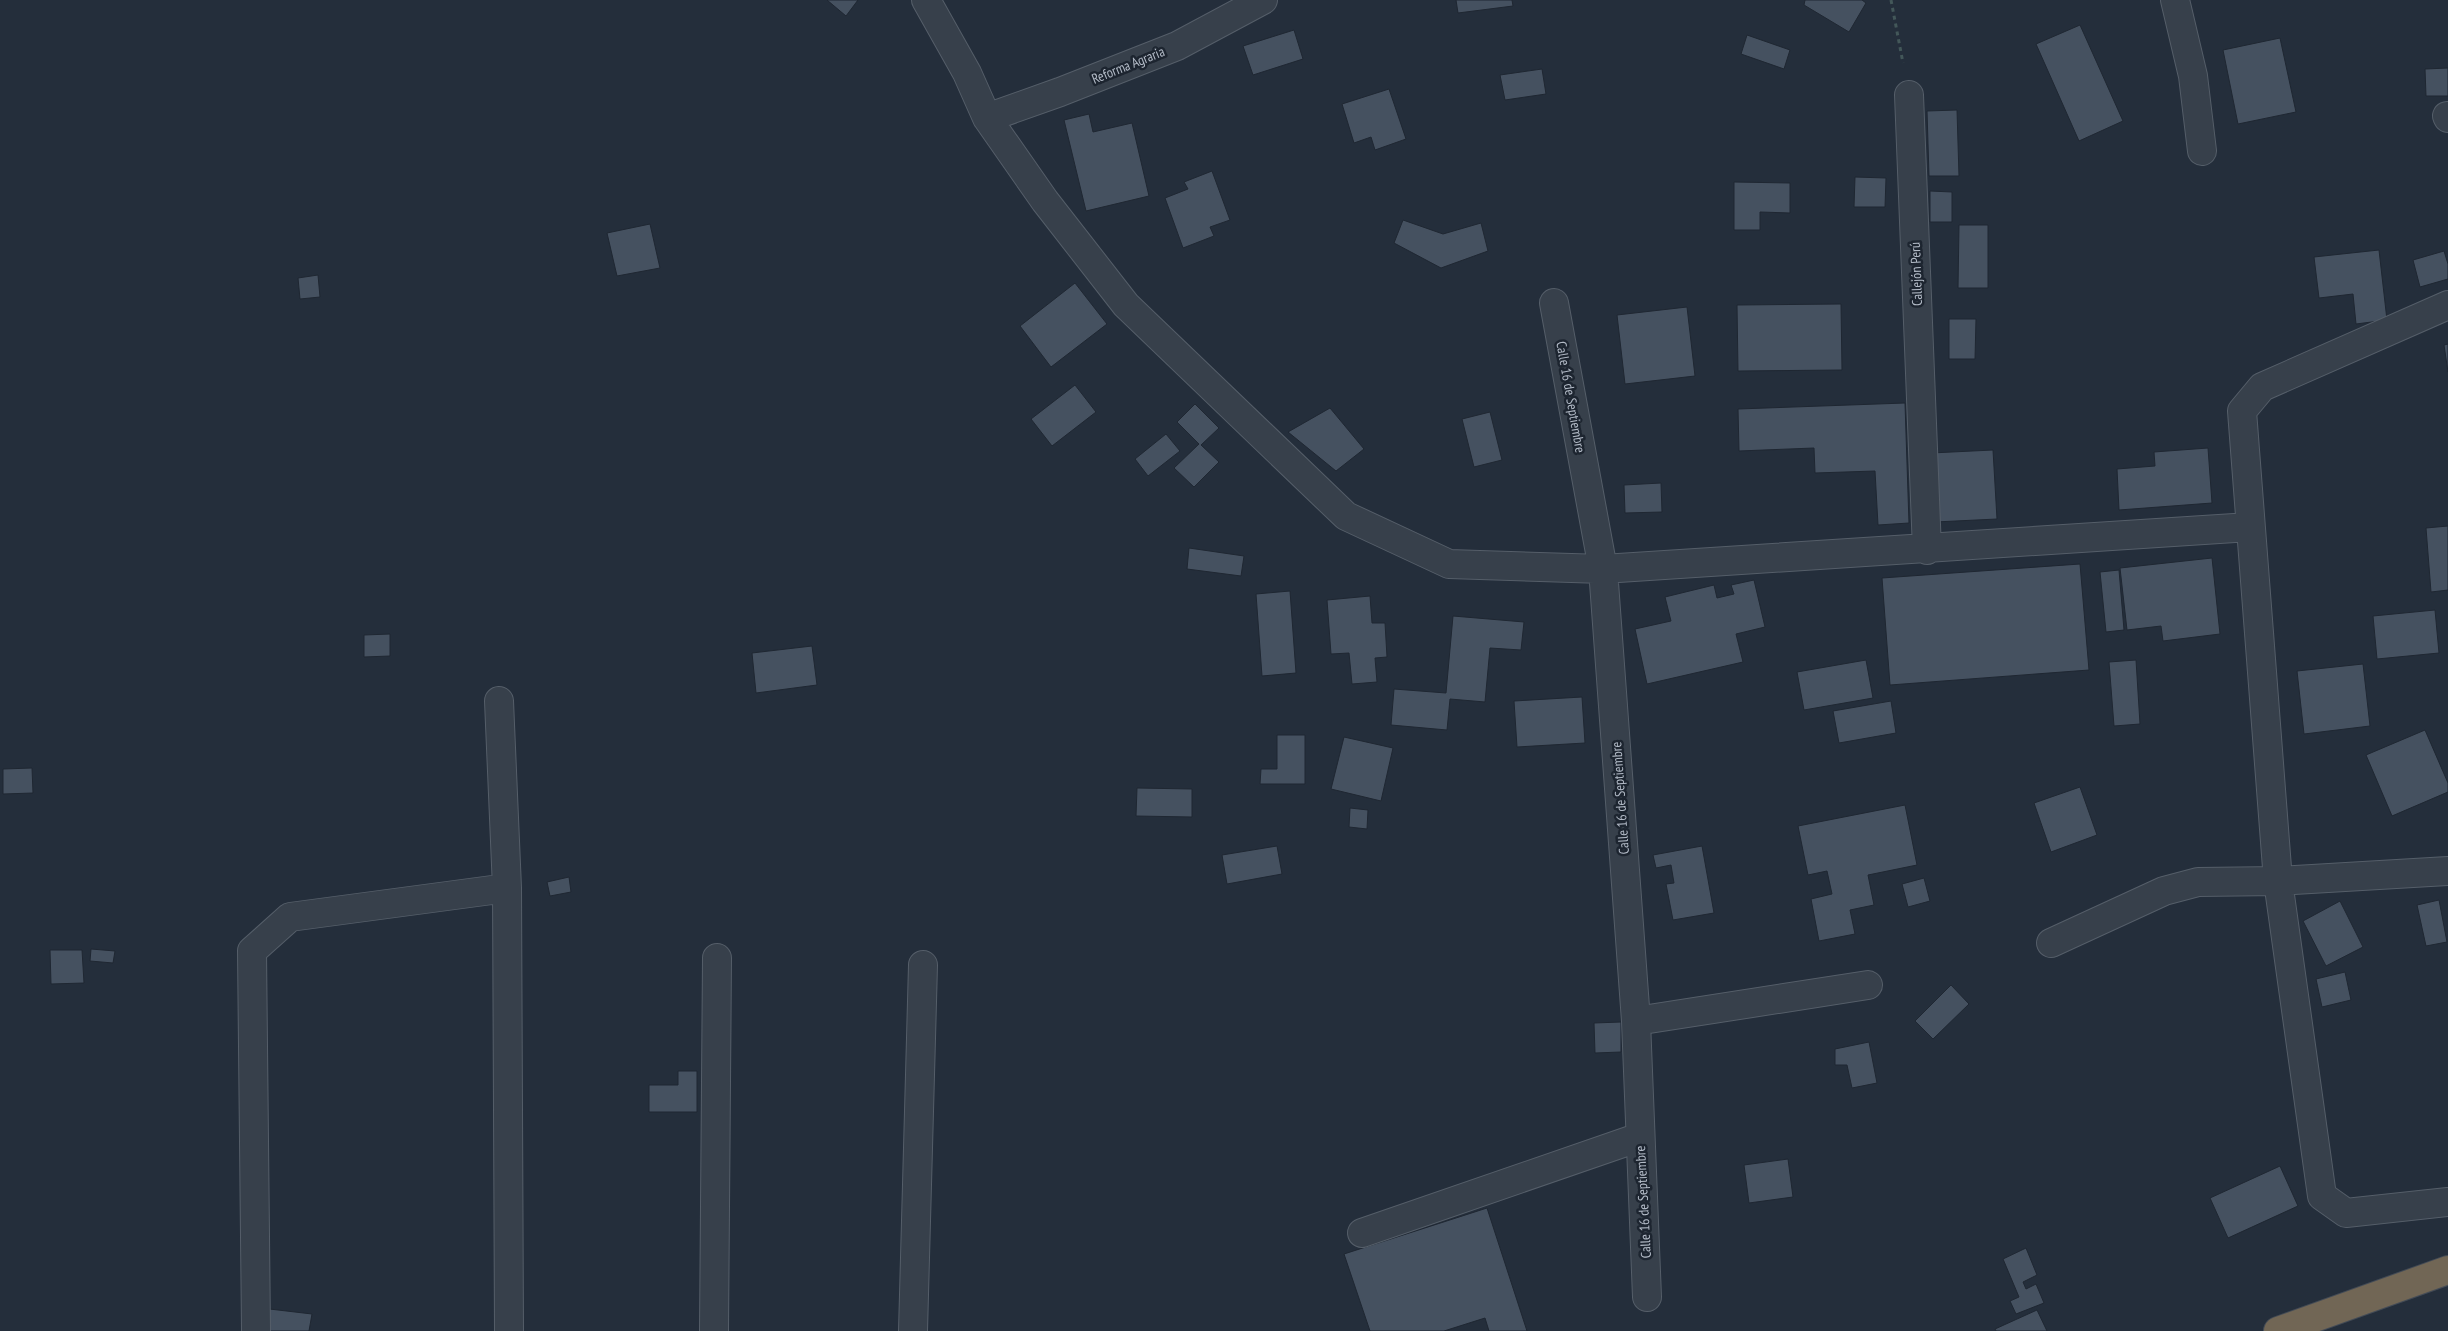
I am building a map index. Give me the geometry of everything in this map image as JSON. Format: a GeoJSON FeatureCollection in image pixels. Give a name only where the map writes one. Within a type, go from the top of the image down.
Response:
{"type":"FeatureCollection","features":[{"type":"Feature","properties":{"kind":"highway"},"geometry":{"type":"LineString","coordinates":[[2278,1331],[2448,1270]]}},
{"type":"Feature","properties":{"kind":"street"},"geometry":{"type":"LineString","coordinates":[[926,0],[967,73],[987,118],[1045,202],[1126,305],[1346,516],[1449,564],[1602,569],[1927,550],[2250,527]]}},
{"type":"Feature","properties":{"kind":"street","name":"Reforma Agraria"},"geometry":{"type":"LineString","coordinates":[[987,118],[1060,92],[1177,46],[1263,0]]}},
{"type":"Feature","properties":{"kind":"street"},"geometry":{"type":"LineString","coordinates":[[2175,0],[2193,76],[2202,151]]}},
{"type":"Feature","properties":{"kind":"street","name":"Callejón Perú"},"geometry":{"type":"LineString","coordinates":[[1908,95],[1927,550]]}},
{"type":"Feature","properties":{"kind":"street","name":"Calle 16 de Septiembre"},"geometry":{"type":"LineString","coordinates":[[1554,303],[1602,569],[1636,1021],[1647,1297]]}},
{"type":"Feature","properties":{"kind":"street"},"geometry":{"type":"LineString","coordinates":[[2448,305],[2262,387],[2242,411],[2278,881],[2322,1196],[2346,1213],[2448,1202]]}},
{"type":"Feature","properties":{"kind":"street"},"geometry":{"type":"LineString","coordinates":[[499,702],[507,888],[509,1331]]}},
{"type":"Feature","properties":{"kind":"street"},"geometry":{"type":"LineString","coordinates":[[2051,943],[2164,891],[2198,882],[2278,881],[2448,871]]}},
{"type":"Feature","properties":{"kind":"street"},"geometry":{"type":"LineString","coordinates":[[256,1331],[252,951],[290,917],[507,888]]}},
{"type":"Feature","properties":{"kind":"street"},"geometry":{"type":"LineString","coordinates":[[714,1331],[717,958]]}},
{"type":"Feature","properties":{"kind":"street"},"geometry":{"type":"LineString","coordinates":[[913,1331],[923,965]]}},
{"type":"Feature","properties":{"kind":"street"},"geometry":{"type":"LineString","coordinates":[[1636,1021],[1868,986]]}},
{"type":"Feature","properties":{"kind":"street"},"geometry":{"type":"LineString","coordinates":[[1362,1233],[1640,1137]]}},
{"type":"Feature","properties":{"kind":"path"},"geometry":{"type":"LineString","coordinates":[[1891,0],[1908,95]]}},
{"type":"Feature","properties":{"kind":"building"},"geometry":{"type":"Polygon","coordinates":[[[827,0],[858,0],[846,16],[827,0]]]}},
{"type":"Feature","properties":{"kind":"building"},"geometry":{"type":"Polygon","coordinates":[[[1456,0],[1512,0],[1513,6],[1458,13],[1456,0]]]}},
{"type":"Feature","properties":{"kind":"building"},"geometry":{"type":"Polygon","coordinates":[[[1805,0],[1862,0],[1866,3],[1849,32],[1804,5],[1805,0]]]}},
{"type":"Feature","properties":{"kind":"building"},"geometry":{"type":"Polygon","coordinates":[[[2080,25],[2123,121],[2079,141],[2036,44],[2080,25]]]}},
{"type":"Feature","properties":{"kind":"building"},"geometry":{"type":"Polygon","coordinates":[[[1294,30],[1303,59],[1253,75],[1243,46],[1294,30]]]}},
{"type":"Feature","properties":{"kind":"building"},"geometry":{"type":"Polygon","coordinates":[[[1747,35],[1790,50],[1784,69],[1741,54],[1747,35]]]}},
{"type":"Feature","properties":{"kind":"building"},"geometry":{"type":"Polygon","coordinates":[[[2280,38],[2296,112],[2238,124],[2223,50],[2280,38]]]}},
{"type":"Feature","properties":{"kind":"building"},"geometry":{"type":"Polygon","coordinates":[[[2448,68],[2448,96],[2426,96],[2425,69],[2448,68]]]}},
{"type":"Feature","properties":{"kind":"building"},"geometry":{"type":"Polygon","coordinates":[[[1542,69],[1546,94],[1505,100],[1500,75],[1542,69]]]}},
{"type":"Feature","properties":{"kind":"building"},"geometry":{"type":"Polygon","coordinates":[[[1389,89],[1406,139],[1375,150],[1371,137],[1354,143],[1342,104],[1389,89]]]}},
{"type":"Feature","properties":{"kind":"building"},"geometry":{"type":"Polygon","coordinates":[[[1957,110],[1959,176],[1929,176],[1927,111],[1957,110]]]}},
{"type":"Feature","properties":{"kind":"building"},"geometry":{"type":"Polygon","coordinates":[[[1089,114],[1093,132],[1132,123],[1149,196],[1086,211],[1064,120],[1089,114]]]}},
{"type":"Feature","properties":{"kind":"building"},"geometry":{"type":"Polygon","coordinates":[[[1212,171],[1230,220],[1210,227],[1214,236],[1183,248],[1165,198],[1188,189],[1184,182],[1212,171]]]}},
{"type":"Feature","properties":{"kind":"building"},"geometry":{"type":"Polygon","coordinates":[[[1855,177],[1886,178],[1885,207],[1854,207],[1855,177]]]}},
{"type":"Feature","properties":{"kind":"building"},"geometry":{"type":"Polygon","coordinates":[[[1734,182],[1790,183],[1790,213],[1760,212],[1760,230],[1734,230],[1734,182]]]}},
{"type":"Feature","properties":{"kind":"building"},"geometry":{"type":"Polygon","coordinates":[[[1930,191],[1952,192],[1952,222],[1930,222],[1930,191]]]}},
{"type":"Feature","properties":{"kind":"building"},"geometry":{"type":"Polygon","coordinates":[[[1403,220],[1443,234],[1481,223],[1488,251],[1441,268],[1394,243],[1403,220]]]}},
{"type":"Feature","properties":{"kind":"building"},"geometry":{"type":"Polygon","coordinates":[[[650,224],[660,268],[617,276],[607,233],[650,224]]]}},
{"type":"Feature","properties":{"kind":"building"},"geometry":{"type":"Polygon","coordinates":[[[1959,225],[1988,225],[1988,288],[1958,288],[1959,225]]]}},
{"type":"Feature","properties":{"kind":"building"},"geometry":{"type":"Polygon","coordinates":[[[2379,250],[2387,320],[2356,324],[2353,294],[2319,298],[2314,257],[2379,250]]]}},
{"type":"Feature","properties":{"kind":"building"},"geometry":{"type":"Polygon","coordinates":[[[2444,251],[2448,264],[2448,279],[2420,287],[2413,260],[2444,251]]]}},
{"type":"Feature","properties":{"kind":"building"},"geometry":{"type":"Polygon","coordinates":[[[318,275],[320,297],[300,299],[298,278],[318,275]]]}},
{"type":"Feature","properties":{"kind":"building"},"geometry":{"type":"Polygon","coordinates":[[[1075,283],[1107,324],[1051,367],[1020,326],[1075,283]]]}},
{"type":"Feature","properties":{"kind":"building"},"geometry":{"type":"Polygon","coordinates":[[[1841,304],[1842,370],[1738,371],[1737,305],[1841,304]]]}},
{"type":"Feature","properties":{"kind":"building"},"geometry":{"type":"Polygon","coordinates":[[[1687,307],[1695,376],[1625,384],[1617,315],[1687,307]]]}},
{"type":"Feature","properties":{"kind":"building"},"geometry":{"type":"Polygon","coordinates":[[[1949,319],[1976,319],[1975,359],[1949,359],[1949,319]]]}},
{"type":"Feature","properties":{"kind":"building"},"geometry":{"type":"Polygon","coordinates":[[[2448,344],[2448,372],[2444,345],[2448,344]]]}},
{"type":"Feature","properties":{"kind":"building"},"geometry":{"type":"Polygon","coordinates":[[[1075,385],[1096,412],[1052,446],[1031,419],[1075,385]]]}},
{"type":"Feature","properties":{"kind":"building"},"geometry":{"type":"Polygon","coordinates":[[[1905,403],[1909,523],[1878,525],[1875,471],[1815,473],[1814,448],[1739,451],[1738,409],[1905,403]]]}},
{"type":"Feature","properties":{"kind":"building"},"geometry":{"type":"Polygon","coordinates":[[[1195,404],[1219,428],[1201,445],[1219,462],[1194,487],[1174,468],[1199,444],[1177,422],[1195,404]]]}},
{"type":"Feature","properties":{"kind":"building"},"geometry":{"type":"Polygon","coordinates":[[[1330,408],[1364,449],[1336,471],[1288,432],[1330,408]]]}},
{"type":"Feature","properties":{"kind":"building"},"geometry":{"type":"Polygon","coordinates":[[[1490,412],[1502,460],[1474,467],[1462,419],[1490,412]]]}},
{"type":"Feature","properties":{"kind":"building"},"geometry":{"type":"Polygon","coordinates":[[[1166,434],[1180,451],[1148,476],[1135,459],[1166,434]]]}},
{"type":"Feature","properties":{"kind":"building"},"geometry":{"type":"Polygon","coordinates":[[[2208,448],[2212,503],[2119,510],[2117,469],[2155,466],[2154,452],[2208,448]]]}},
{"type":"Feature","properties":{"kind":"building"},"geometry":{"type":"Polygon","coordinates":[[[1993,450],[1997,519],[1935,522],[1931,453],[1993,450]]]}},
{"type":"Feature","properties":{"kind":"building"},"geometry":{"type":"Polygon","coordinates":[[[1661,483],[1662,512],[1625,513],[1624,485],[1661,483]]]}},
{"type":"Feature","properties":{"kind":"building"},"geometry":{"type":"Polygon","coordinates":[[[2448,526],[2448,590],[2431,592],[2426,528],[2448,526]]]}},
{"type":"Feature","properties":{"kind":"building"},"geometry":{"type":"Polygon","coordinates":[[[1189,548],[1244,556],[1241,576],[1187,569],[1189,548]]]}},
{"type":"Feature","properties":{"kind":"building"},"geometry":{"type":"Polygon","coordinates":[[[2212,558],[2220,634],[2163,641],[2161,626],[2127,630],[2120,568],[2212,558]]]}},
{"type":"Feature","properties":{"kind":"building"},"geometry":{"type":"Polygon","coordinates":[[[2080,564],[2089,670],[1890,685],[1882,578],[2080,564]]]}},
{"type":"Feature","properties":{"kind":"building"},"geometry":{"type":"Polygon","coordinates":[[[2119,570],[2124,630],[2106,632],[2100,572],[2119,570]]]}},
{"type":"Feature","properties":{"kind":"building"},"geometry":{"type":"Polygon","coordinates":[[[1754,580],[1765,627],[1736,634],[1743,662],[1647,684],[1635,629],[1671,621],[1665,597],[1714,585],[1717,598],[1734,594],[1731,585],[1754,580]]]}},
{"type":"Feature","properties":{"kind":"building"},"geometry":{"type":"Polygon","coordinates":[[[1290,591],[1296,673],[1262,676],[1256,594],[1290,591]]]}},
{"type":"Feature","properties":{"kind":"building"},"geometry":{"type":"Polygon","coordinates":[[[1370,596],[1372,623],[1385,623],[1387,657],[1375,658],[1377,682],[1352,684],[1349,653],[1331,654],[1327,600],[1370,596]]]}},
{"type":"Feature","properties":{"kind":"building"},"geometry":{"type":"Polygon","coordinates":[[[2435,610],[2439,653],[2377,659],[2373,616],[2435,610]]]}},
{"type":"Feature","properties":{"kind":"building"},"geometry":{"type":"Polygon","coordinates":[[[1453,616],[1524,622],[1521,650],[1490,648],[1485,702],[1450,699],[1447,730],[1391,725],[1394,689],[1446,693],[1453,616]]]}},
{"type":"Feature","properties":{"kind":"building"},"geometry":{"type":"Polygon","coordinates":[[[390,634],[390,656],[364,657],[364,635],[390,634]]]}},
{"type":"Feature","properties":{"kind":"building"},"geometry":{"type":"Polygon","coordinates":[[[812,646],[817,685],[756,693],[752,653],[812,646]]]}},
{"type":"Feature","properties":{"kind":"building"},"geometry":{"type":"Polygon","coordinates":[[[1866,660],[1873,698],[1804,710],[1797,672],[1866,660]]]}},
{"type":"Feature","properties":{"kind":"building"},"geometry":{"type":"Polygon","coordinates":[[[2136,660],[2140,724],[2114,726],[2109,662],[2136,660]]]}},
{"type":"Feature","properties":{"kind":"building"},"geometry":{"type":"Polygon","coordinates":[[[2363,664],[2370,726],[2304,734],[2297,671],[2363,664]]]}},
{"type":"Feature","properties":{"kind":"building"},"geometry":{"type":"Polygon","coordinates":[[[1582,697],[1585,743],[1517,747],[1514,701],[1582,697]]]}},
{"type":"Feature","properties":{"kind":"building"},"geometry":{"type":"Polygon","coordinates":[[[1891,701],[1896,733],[1839,743],[1833,711],[1891,701]]]}},
{"type":"Feature","properties":{"kind":"building"},"geometry":{"type":"Polygon","coordinates":[[[2425,730],[2448,783],[2448,792],[2392,816],[2366,755],[2425,730]]]}},
{"type":"Feature","properties":{"kind":"building"},"geometry":{"type":"Polygon","coordinates":[[[1277,735],[1305,735],[1305,784],[1260,784],[1261,769],[1277,769],[1277,735]]]}},
{"type":"Feature","properties":{"kind":"building"},"geometry":{"type":"Polygon","coordinates":[[[1344,737],[1393,748],[1381,801],[1331,789],[1344,737]]]}},
{"type":"Feature","properties":{"kind":"building"},"geometry":{"type":"Polygon","coordinates":[[[32,768],[33,793],[3,794],[3,769],[32,768]]]}},
{"type":"Feature","properties":{"kind":"building"},"geometry":{"type":"Polygon","coordinates":[[[2080,787],[2097,835],[2051,852],[2034,803],[2080,787]]]}},
{"type":"Feature","properties":{"kind":"building"},"geometry":{"type":"Polygon","coordinates":[[[1137,788],[1192,789],[1192,817],[1136,816],[1137,788]]]}},
{"type":"Feature","properties":{"kind":"building"},"geometry":{"type":"Polygon","coordinates":[[[1905,805],[1917,865],[1868,875],[1874,905],[1850,910],[1855,934],[1819,941],[1811,899],[1832,894],[1827,871],[1808,875],[1798,826],[1905,805]]]}},
{"type":"Feature","properties":{"kind":"building"},"geometry":{"type":"Polygon","coordinates":[[[1350,808],[1368,810],[1367,829],[1349,827],[1350,808]]]}},
{"type":"Feature","properties":{"kind":"building"},"geometry":{"type":"Polygon","coordinates":[[[1277,846],[1282,874],[1227,884],[1222,855],[1277,846]]]}},
{"type":"Feature","properties":{"kind":"building"},"geometry":{"type":"Polygon","coordinates":[[[1702,846],[1714,913],[1673,920],[1666,884],[1674,883],[1671,865],[1656,868],[1653,855],[1702,846]]]}},
{"type":"Feature","properties":{"kind":"building"},"geometry":{"type":"Polygon","coordinates":[[[569,877],[571,892],[550,896],[547,882],[569,877]]]}},
{"type":"Feature","properties":{"kind":"building"},"geometry":{"type":"Polygon","coordinates":[[[1924,878],[1930,901],[1908,907],[1902,884],[1924,878]]]}},
{"type":"Feature","properties":{"kind":"building"},"geometry":{"type":"Polygon","coordinates":[[[2439,900],[2447,942],[2426,946],[2417,905],[2439,900]]]}},
{"type":"Feature","properties":{"kind":"building"},"geometry":{"type":"Polygon","coordinates":[[[2340,901],[2363,947],[2326,966],[2303,921],[2340,901]]]}},
{"type":"Feature","properties":{"kind":"building"},"geometry":{"type":"Polygon","coordinates":[[[91,949],[115,951],[113,963],[90,961],[91,949]]]}},
{"type":"Feature","properties":{"kind":"building"},"geometry":{"type":"Polygon","coordinates":[[[50,950],[82,950],[84,983],[51,984],[50,950]]]}},
{"type":"Feature","properties":{"kind":"building"},"geometry":{"type":"Polygon","coordinates":[[[2345,972],[2351,1000],[2322,1007],[2316,979],[2345,972]]]}},
{"type":"Feature","properties":{"kind":"building"},"geometry":{"type":"Polygon","coordinates":[[[1951,985],[1969,1004],[1933,1039],[1915,1021],[1951,985]]]}},
{"type":"Feature","properties":{"kind":"building"},"geometry":{"type":"Polygon","coordinates":[[[1621,1022],[1621,1052],[1595,1053],[1594,1023],[1621,1022]]]}},
{"type":"Feature","properties":{"kind":"building"},"geometry":{"type":"Polygon","coordinates":[[[1869,1042],[1877,1083],[1852,1088],[1847,1065],[1835,1065],[1835,1049],[1869,1042]]]}},
{"type":"Feature","properties":{"kind":"building"},"geometry":{"type":"Polygon","coordinates":[[[678,1071],[697,1071],[697,1112],[649,1112],[649,1085],[678,1085],[678,1071]]]}},
{"type":"Feature","properties":{"kind":"building"},"geometry":{"type":"Polygon","coordinates":[[[1788,1159],[1793,1197],[1749,1203],[1744,1165],[1788,1159]]]}},
{"type":"Feature","properties":{"kind":"building"},"geometry":{"type":"Polygon","coordinates":[[[2280,1166],[2298,1206],[2228,1238],[2210,1198],[2280,1166]]]}},
{"type":"Feature","properties":{"kind":"building"},"geometry":{"type":"Polygon","coordinates":[[[1487,1208],[1527,1331],[1489,1331],[1485,1318],[1444,1331],[1370,1331],[1344,1254],[1487,1208]]]}},
{"type":"Feature","properties":{"kind":"building"},"geometry":{"type":"Polygon","coordinates":[[[2026,1248],[2037,1275],[2023,1282],[2026,1289],[2036,1284],[2044,1303],[2016,1314],[2010,1301],[2019,1297],[2003,1259],[2026,1248]]]}},
{"type":"Feature","properties":{"kind":"building"},"geometry":{"type":"Polygon","coordinates":[[[261,1308],[312,1314],[309,1331],[258,1331],[261,1308]]]}},
{"type":"Feature","properties":{"kind":"building"},"geometry":{"type":"Polygon","coordinates":[[[2037,1310],[2047,1331],[1996,1331],[1995,1329],[2037,1310]]]}}]}
